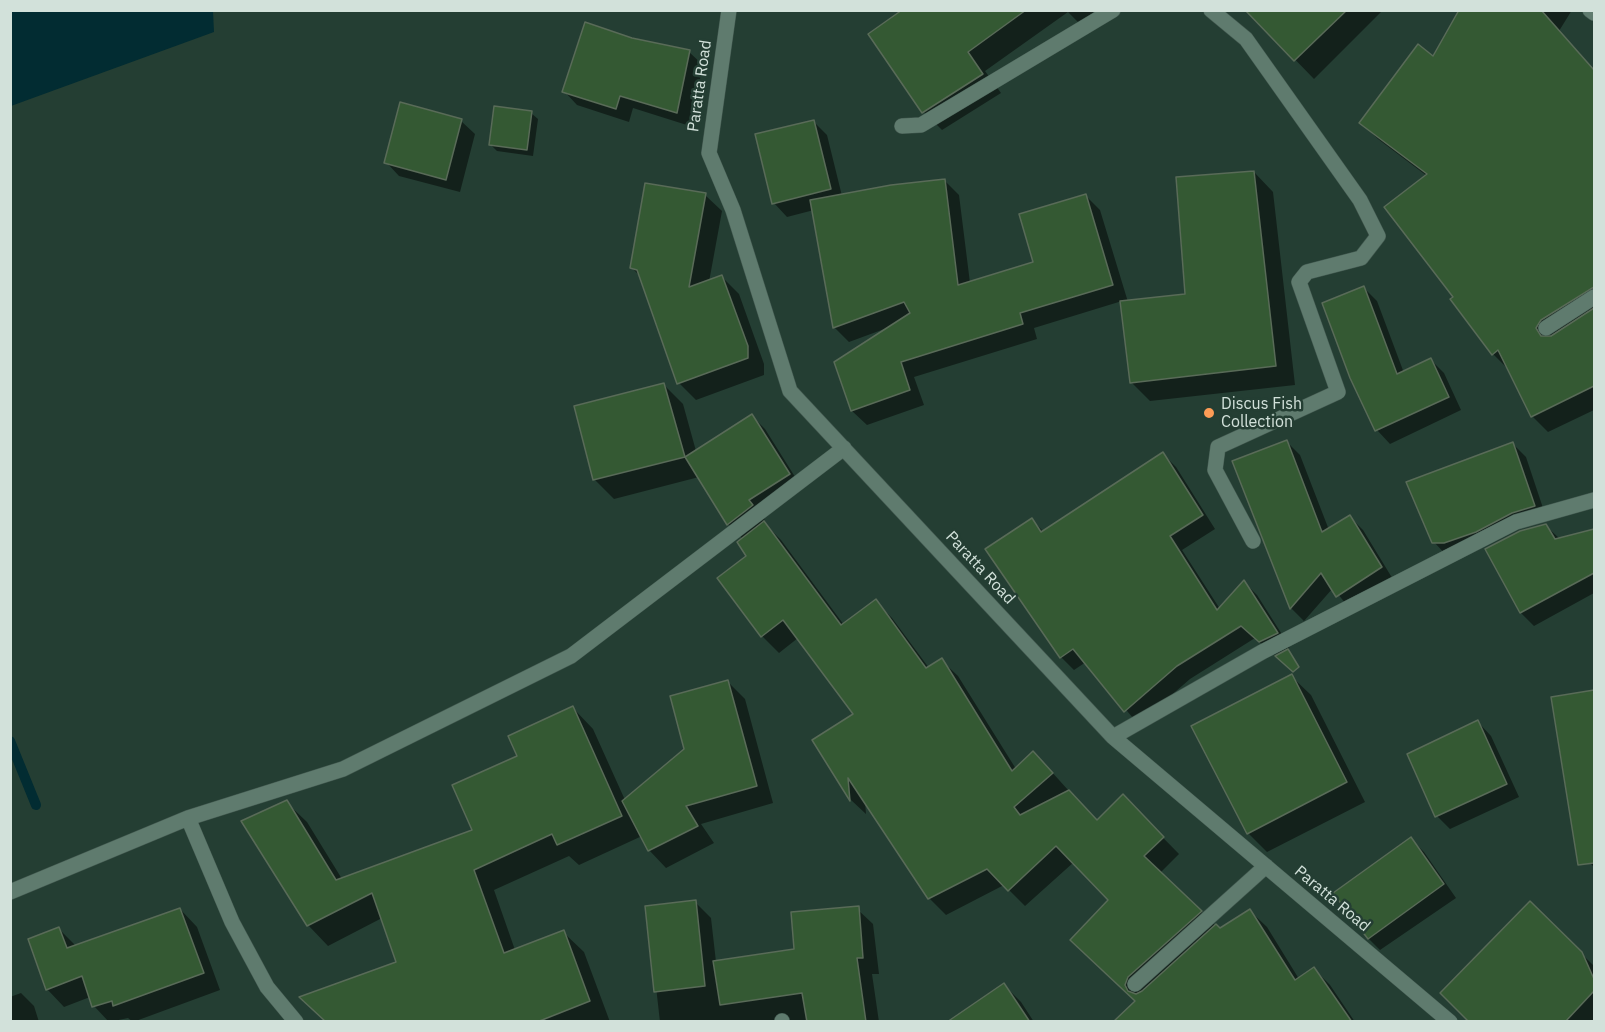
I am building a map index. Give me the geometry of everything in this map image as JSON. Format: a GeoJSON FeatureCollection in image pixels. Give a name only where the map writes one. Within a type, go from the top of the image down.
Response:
{"type":"FeatureCollection","features":[{"type":"Feature","properties":{"kind":"street","name":"Paratta Road"},"geometry":{"type":"LineString","coordinates":[[729,10],[709,153],[733,210],[790,391],[1113,737],[1450,1022]]}},
{"type":"Feature","properties":{"kind":"street"},"geometry":{"type":"LineString","coordinates":[[902,126],[921,125],[1113,10]]}},
{"type":"Feature","properties":{"kind":"street"},"geometry":{"type":"LineString","coordinates":[[1211,10],[1246,39],[1360,200],[1377,236],[1361,258],[1307,272],[1299,282],[1338,392],[1218,447],[1215,470],[1252,541]]}},
{"type":"Feature","properties":{"kind":"street"},"geometry":{"type":"LineString","coordinates":[[1590,10],[1594,13]]}},
{"type":"Feature","properties":{"kind":"street"},"geometry":{"type":"LineString","coordinates":[[1546,328],[1594,297]]}},
{"type":"Feature","properties":{"kind":"street"},"geometry":{"type":"LineString","coordinates":[[10,892],[188,818],[343,769],[571,656],[844,448]]}},
{"type":"Feature","properties":{"kind":"street"},"geometry":{"type":"LineString","coordinates":[[1113,737],[1262,652],[1516,522],[1594,500]]}},
{"type":"Feature","properties":{"kind":"street"},"geometry":{"type":"LineString","coordinates":[[188,818],[232,922],[267,987],[296,1022]]}},
{"type":"Feature","properties":{"kind":"street"},"geometry":{"type":"LineString","coordinates":[[1135,984],[1266,866]]}},
{"type":"Feature","properties":{"kind":"water"},"geometry":{"type":"Polygon","coordinates":[[[11,10],[213,11],[214,32],[11,106],[11,10]]]}},
{"type":"Feature","properties":{"kind":"building"},"geometry":{"type":"Polygon","coordinates":[[[902,10],[1026,10],[968,52],[983,74],[922,113],[868,34],[902,10]]]}},
{"type":"Feature","properties":{"kind":"building"},"geometry":{"type":"Polygon","coordinates":[[[1245,10],[1347,10],[1294,61],[1245,10]]]}},
{"type":"Feature","properties":{"kind":"building"},"geometry":{"type":"Polygon","coordinates":[[[1459,10],[1541,10],[1594,70],[1594,287],[1541,320],[1536,328],[1541,336],[1551,336],[1594,308],[1594,386],[1531,417],[1498,350],[1492,355],[1450,299],[1453,297],[1384,207],[1427,174],[1359,123],[1418,44],[1433,56],[1459,10]]]}},
{"type":"Feature","properties":{"kind":"building"},"geometry":{"type":"Polygon","coordinates":[[[585,22],[632,38],[690,50],[677,113],[620,96],[616,109],[562,92],[585,22]]]}},
{"type":"Feature","properties":{"kind":"building"},"geometry":{"type":"Polygon","coordinates":[[[400,102],[462,119],[446,180],[384,163],[400,102]]]}},
{"type":"Feature","properties":{"kind":"building"},"geometry":{"type":"Polygon","coordinates":[[[494,106],[532,111],[527,150],[489,145],[494,106]]]}},
{"type":"Feature","properties":{"kind":"building"},"geometry":{"type":"Polygon","coordinates":[[[814,120],[831,189],[772,204],[755,134],[814,120]]]}},
{"type":"Feature","properties":{"kind":"building"},"geometry":{"type":"Polygon","coordinates":[[[1254,171],[1276,366],[1130,383],[1120,301],[1185,294],[1176,177],[1254,171]]]}},
{"type":"Feature","properties":{"kind":"building"},"geometry":{"type":"Polygon","coordinates":[[[945,179],[958,285],[1033,262],[1019,214],[1086,194],[1113,285],[1020,313],[1023,324],[901,362],[910,390],[851,411],[834,362],[910,313],[904,302],[833,328],[810,200],[891,185],[945,179]]]}},
{"type":"Feature","properties":{"kind":"building"},"geometry":{"type":"Polygon","coordinates":[[[645,183],[706,193],[689,287],[722,275],[748,346],[748,358],[677,384],[637,270],[630,268],[645,183]]]}},
{"type":"Feature","properties":{"kind":"building"},"geometry":{"type":"Polygon","coordinates":[[[1364,286],[1397,374],[1431,358],[1449,397],[1375,431],[1350,378],[1322,303],[1364,286]]]}},
{"type":"Feature","properties":{"kind":"building"},"geometry":{"type":"Polygon","coordinates":[[[664,383],[685,457],[593,480],[574,406],[664,383]]]}},
{"type":"Feature","properties":{"kind":"building"},"geometry":{"type":"Polygon","coordinates":[[[752,414],[790,474],[749,500],[753,505],[727,525],[685,457],[752,414]]]}},
{"type":"Feature","properties":{"kind":"building"},"geometry":{"type":"Polygon","coordinates":[[[1287,440],[1322,532],[1350,515],[1382,567],[1336,597],[1321,573],[1290,609],[1232,461],[1287,440]]]}},
{"type":"Feature","properties":{"kind":"building"},"geometry":{"type":"Polygon","coordinates":[[[1513,442],[1535,506],[1512,513],[1476,532],[1444,543],[1432,543],[1406,482],[1513,442]]]}},
{"type":"Feature","properties":{"kind":"building"},"geometry":{"type":"Polygon","coordinates":[[[1163,452],[1203,515],[1170,536],[1217,610],[1244,580],[1278,633],[1259,642],[1241,626],[1177,666],[1124,712],[1073,649],[1060,658],[985,549],[1032,518],[1041,532],[1163,452]]]}},
{"type":"Feature","properties":{"kind":"building"},"geometry":{"type":"Polygon","coordinates":[[[764,521],[841,625],[876,599],[926,668],[942,658],[1012,771],[1033,751],[1053,773],[1014,807],[1020,815],[1069,790],[1097,820],[1123,794],[1164,837],[1144,856],[1202,911],[1128,977],[1125,985],[1128,991],[1136,994],[1142,991],[1216,924],[1220,928],[1250,909],[1295,980],[1314,967],[1352,1022],[1113,1022],[1135,1001],[1070,940],[1108,900],[1056,846],[1008,891],[987,869],[928,899],[848,778],[850,801],[812,740],[853,714],[783,620],[761,637],[717,578],[746,556],[737,542],[764,521]]]}},
{"type":"Feature","properties":{"kind":"building"},"geometry":{"type":"Polygon","coordinates":[[[1546,524],[1555,539],[1594,529],[1594,573],[1520,613],[1485,549],[1520,531],[1546,524]]]}},
{"type":"Feature","properties":{"kind":"building"},"geometry":{"type":"Polygon","coordinates":[[[1288,649],[1299,667],[1293,672],[1275,656],[1288,649]]]}},
{"type":"Feature","properties":{"kind":"building"},"geometry":{"type":"Polygon","coordinates":[[[1292,674],[1347,782],[1247,834],[1191,726],[1292,674]]]}},
{"type":"Feature","properties":{"kind":"building"},"geometry":{"type":"Polygon","coordinates":[[[728,680],[757,786],[686,806],[698,826],[648,851],[622,801],[684,749],[670,696],[728,680]]]}},
{"type":"Feature","properties":{"kind":"building"},"geometry":{"type":"Polygon","coordinates":[[[1594,690],[1594,863],[1578,865],[1551,697],[1594,690]]]}},
{"type":"Feature","properties":{"kind":"building"},"geometry":{"type":"Polygon","coordinates":[[[573,706],[622,816],[557,845],[552,834],[474,870],[504,953],[564,930],[590,1001],[537,1022],[326,1022],[299,997],[396,962],[372,893],[307,926],[241,821],[287,800],[336,880],[472,830],[452,785],[517,756],[508,736],[573,706]]]}},
{"type":"Feature","properties":{"kind":"building"},"geometry":{"type":"Polygon","coordinates":[[[1478,720],[1507,784],[1435,817],[1407,754],[1478,720]]]}},
{"type":"Feature","properties":{"kind":"building"},"geometry":{"type":"Polygon","coordinates":[[[1411,837],[1444,884],[1368,939],[1333,893],[1411,837]]]}},
{"type":"Feature","properties":{"kind":"building"},"geometry":{"type":"Polygon","coordinates":[[[696,900],[705,986],[654,992],[645,906],[696,900]]]}},
{"type":"Feature","properties":{"kind":"building"},"geometry":{"type":"Polygon","coordinates":[[[1530,901],[1582,952],[1594,979],[1594,991],[1565,1022],[1469,1022],[1440,993],[1530,901]]]}},
{"type":"Feature","properties":{"kind":"building"},"geometry":{"type":"Polygon","coordinates":[[[859,906],[863,958],[857,958],[866,1022],[807,1022],[802,993],[720,1005],[713,961],[794,949],[791,912],[859,906]]]}},
{"type":"Feature","properties":{"kind":"building"},"geometry":{"type":"Polygon","coordinates":[[[180,908],[204,973],[113,1006],[112,1001],[92,1007],[82,976],[46,990],[28,939],[59,927],[67,948],[180,908]]]}},
{"type":"Feature","properties":{"kind":"building"},"geometry":{"type":"Polygon","coordinates":[[[1004,983],[1030,1022],[947,1022],[1004,983]]]}},
{"type":"Feature","properties":{"kind":"waterway"},"geometry":{"type":"LineString","coordinates":[[10,741],[36,805]]}},
{"type":"Feature","properties":{"kind":"place","name":"Discus Fish Collection"},"geometry":{"type":"Point","coordinates":[1209,413]}}]}
